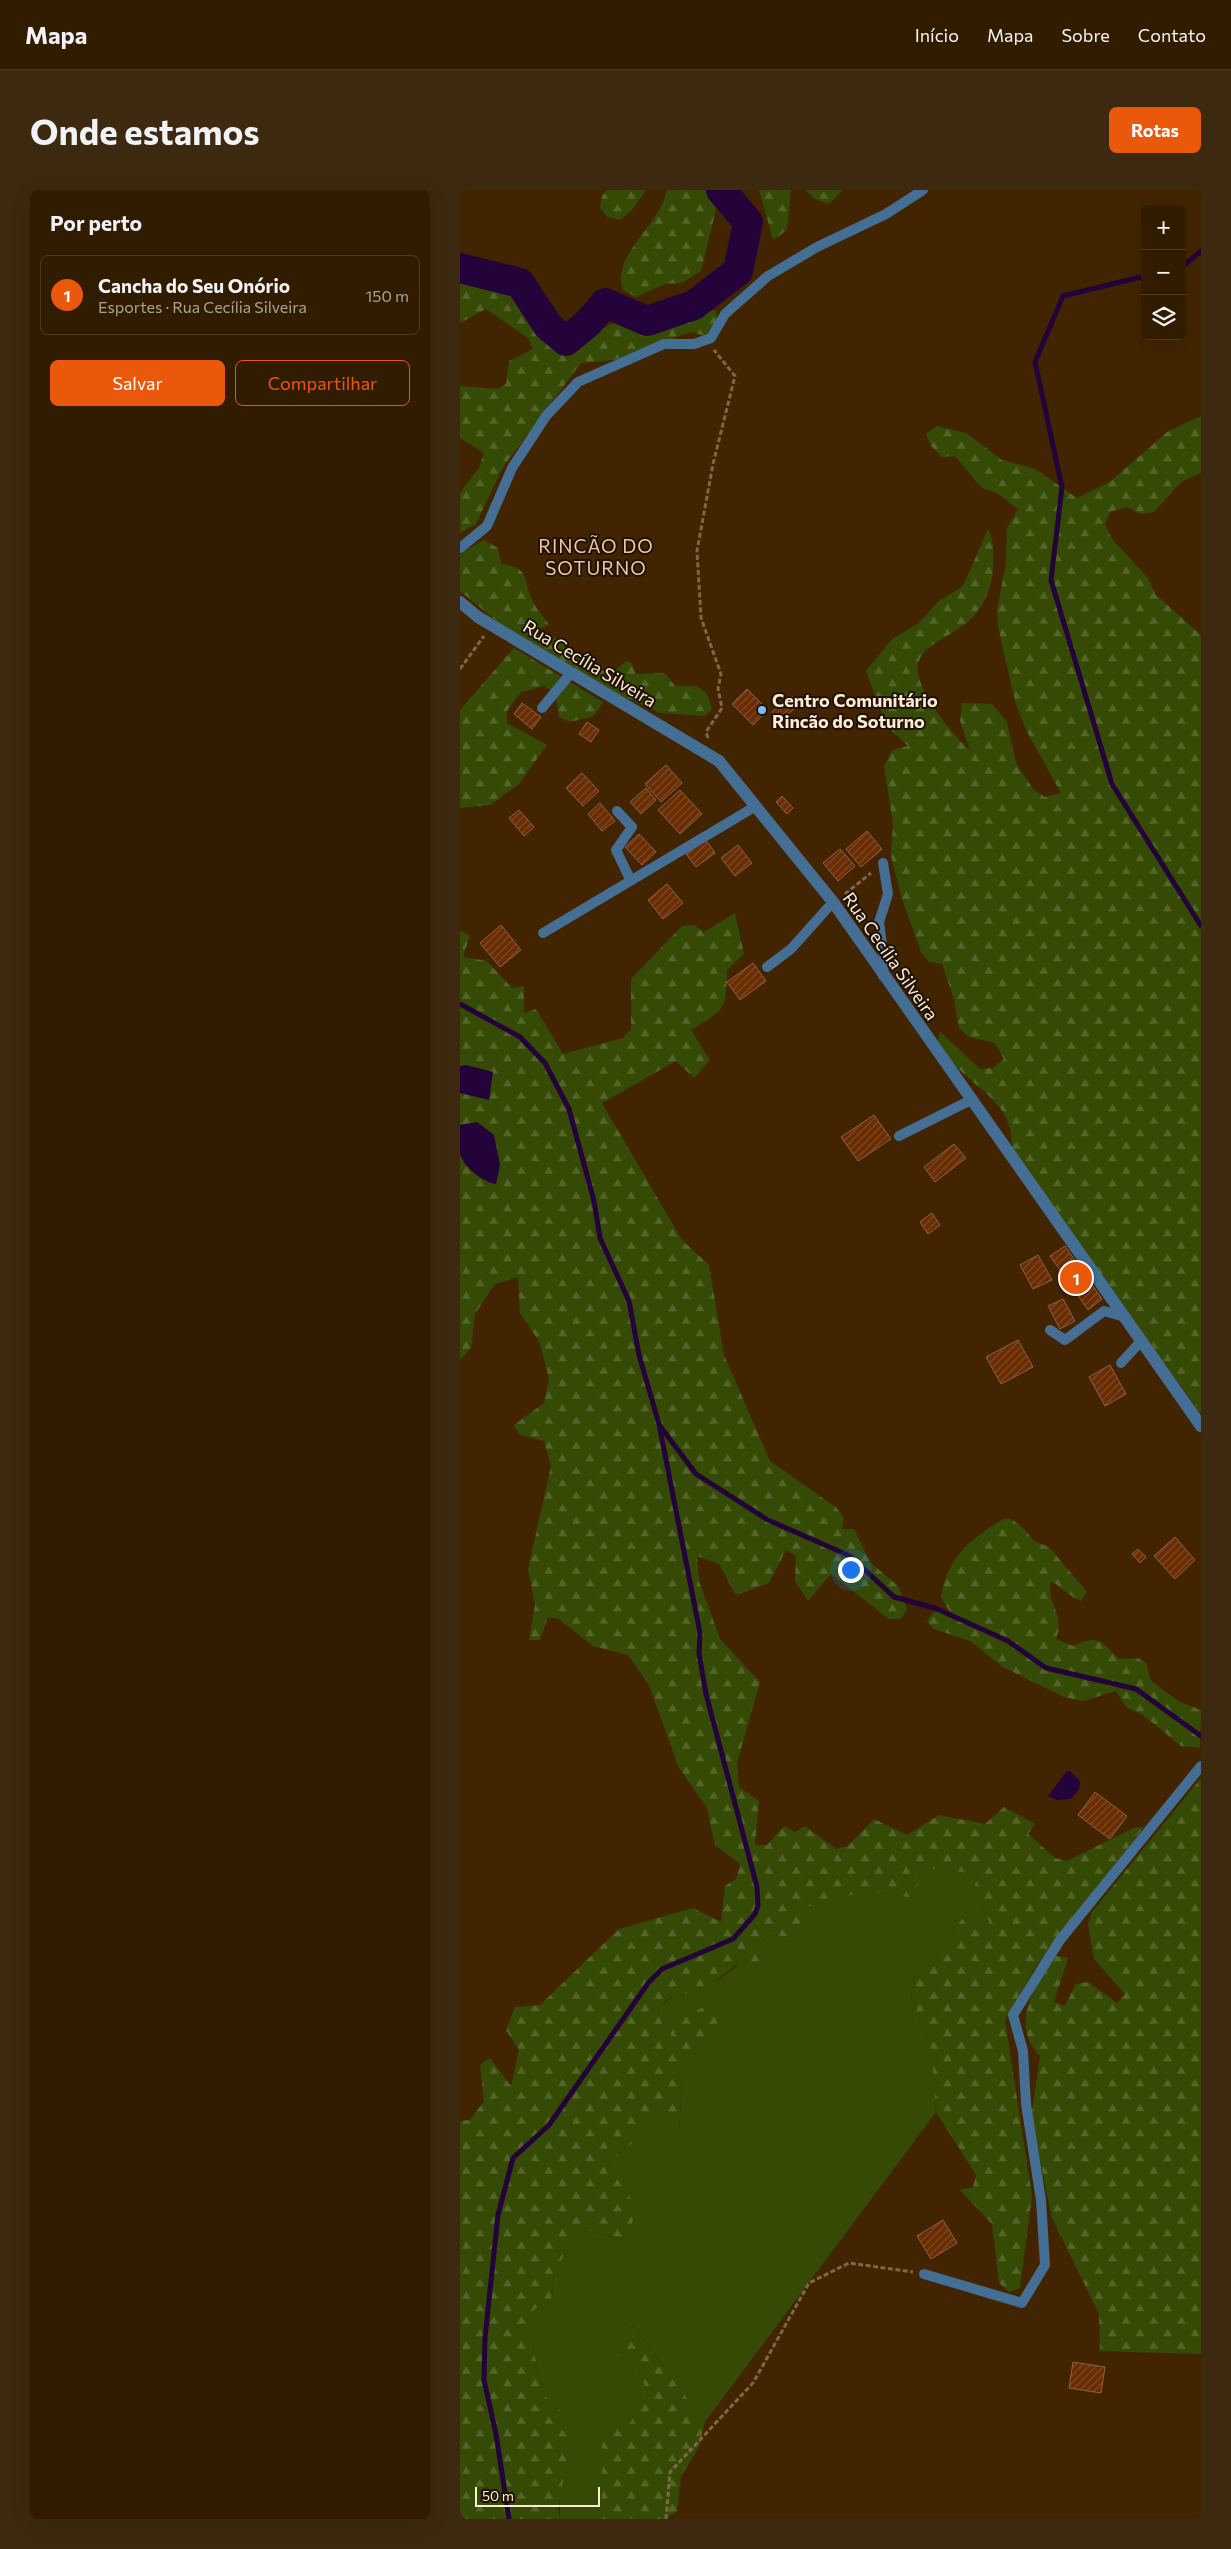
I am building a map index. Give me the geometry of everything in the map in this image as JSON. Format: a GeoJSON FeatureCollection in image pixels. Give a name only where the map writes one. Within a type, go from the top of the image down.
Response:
{"type":"FeatureCollection","features":[{"type":"Feature","properties":{"kind":"street","name":"Rua Cecília Silveira"},"geometry":{"type":"LineString","coordinates":[[460,602],[492,626],[720,761],[833,902],[883,976],[1126,1317],[1201,1426]]}},
{"type":"Feature","properties":{"kind":"lane"},"geometry":{"type":"LineString","coordinates":[[460,548],[487,526],[512,468],[546,416],[578,382],[664,344],[694,344],[711,338],[725,314],[768,276],[817,246],[886,214],[924,190]]}},
{"type":"Feature","properties":{"kind":"lane"},"geometry":{"type":"LineString","coordinates":[[542,708],[571,673]]}},
{"type":"Feature","properties":{"kind":"lane"},"geometry":{"type":"LineString","coordinates":[[543,933],[630,879],[756,806]]}},
{"type":"Feature","properties":{"kind":"lane"},"geometry":{"type":"LineString","coordinates":[[618,811],[632,827],[616,850],[630,879]]}},
{"type":"Feature","properties":{"kind":"lane"},"geometry":{"type":"LineString","coordinates":[[883,863],[888,894],[879,922],[884,960],[883,976]]}},
{"type":"Feature","properties":{"kind":"lane"},"geometry":{"type":"LineString","coordinates":[[767,967],[791,949],[833,902]]}},
{"type":"Feature","properties":{"kind":"lane"},"geometry":{"type":"LineString","coordinates":[[899,1136],[971,1100]]}},
{"type":"Feature","properties":{"kind":"lane"},"geometry":{"type":"LineString","coordinates":[[1050,1330],[1065,1340],[1104,1311],[1126,1317]]}},
{"type":"Feature","properties":{"kind":"lane"},"geometry":{"type":"LineString","coordinates":[[1121,1363],[1142,1340]]}},
{"type":"Feature","properties":{"kind":"lane"},"geometry":{"type":"LineString","coordinates":[[924,2274],[1022,2303],[1045,2265],[1042,2200],[1026,2104],[1023,2051],[1013,2015],[1060,1940],[1201,1766]]}},
{"type":"Feature","properties":{"kind":"path"},"geometry":{"type":"LineString","coordinates":[[711,338],[714,350],[735,376],[713,464],[697,551],[701,618],[721,674],[718,689],[722,708],[706,732],[720,761]]}},
{"type":"Feature","properties":{"kind":"path"},"geometry":{"type":"LineString","coordinates":[[460,669],[492,626]]}},
{"type":"Feature","properties":{"kind":"path"},"geometry":{"type":"LineString","coordinates":[[833,902],[883,863]]}},
{"type":"Feature","properties":{"kind":"path"},"geometry":{"type":"LineString","coordinates":[[666,2519],[670,2472],[753,2383],[808,2283],[849,2263],[924,2274]]}},
{"type":"Feature","properties":{"kind":"green space"},"geometry":{"type":"Polygon","coordinates":[[[607,190],[646,190],[632,210],[620,220],[607,217],[600,208],[602,196],[607,190]]]}},
{"type":"Feature","properties":{"kind":"green space"},"geometry":{"type":"Polygon","coordinates":[[[667,190],[724,190],[716,210],[701,271],[682,283],[665,284],[636,297],[623,290],[621,277],[624,265],[635,244],[658,212],[667,190]]]}},
{"type":"Feature","properties":{"kind":"green space"},"geometry":{"type":"Polygon","coordinates":[[[759,190],[791,190],[787,230],[773,240],[759,190]]]}},
{"type":"Feature","properties":{"kind":"green space"},"geometry":{"type":"Polygon","coordinates":[[[805,190],[843,190],[829,204],[815,199],[805,190]]]}},
{"type":"Feature","properties":{"kind":"green space"},"geometry":{"type":"Polygon","coordinates":[[[460,278],[478,279],[507,286],[545,333],[562,347],[621,320],[648,330],[704,311],[715,310],[718,319],[705,336],[690,332],[614,360],[581,363],[503,467],[476,524],[460,533],[460,493],[479,468],[484,453],[460,438],[460,386],[498,389],[506,384],[509,361],[533,349],[528,338],[486,309],[460,323],[460,278]]]}},
{"type":"Feature","properties":{"kind":"green space"},"geometry":{"type":"Polygon","coordinates":[[[1201,416],[1201,473],[1181,482],[1154,512],[1141,514],[1127,507],[1110,512],[1105,524],[1112,539],[1148,578],[1156,595],[1201,635],[1201,1414],[1013,1153],[1011,1134],[1003,1112],[986,1093],[944,1055],[937,1045],[940,1032],[980,1069],[993,1068],[1004,1059],[995,1043],[969,1037],[959,1028],[954,999],[942,964],[929,962],[921,952],[902,899],[891,856],[893,823],[884,767],[892,750],[908,746],[886,725],[866,671],[892,639],[919,623],[938,602],[963,586],[988,529],[992,542],[993,561],[991,583],[988,592],[980,608],[968,622],[936,642],[925,652],[918,664],[918,674],[928,698],[936,710],[954,734],[970,750],[960,721],[962,703],[992,704],[1007,722],[1016,763],[1033,789],[1045,797],[1061,793],[1026,730],[1015,701],[998,626],[997,610],[1006,563],[1007,528],[1018,509],[997,493],[982,488],[955,456],[942,457],[931,446],[926,434],[937,426],[966,433],[1002,460],[1035,469],[1077,498],[1111,481],[1167,432],[1201,416]]]}},
{"type":"Feature","properties":{"kind":"green space"},"geometry":{"type":"Polygon","coordinates":[[[484,540],[498,548],[501,564],[518,568],[522,572],[536,608],[549,625],[534,630],[538,634],[564,640],[572,654],[607,673],[612,674],[626,661],[632,663],[636,674],[665,673],[675,686],[696,686],[707,693],[712,709],[705,716],[661,713],[613,692],[506,629],[460,591],[460,554],[484,540]]]}},
{"type":"Feature","properties":{"kind":"green space"},"geometry":{"type":"Polygon","coordinates":[[[514,648],[603,702],[594,716],[570,722],[559,717],[555,693],[544,686],[521,692],[507,711],[507,723],[547,745],[519,784],[490,805],[460,808],[460,710],[514,648]]]}},
{"type":"Feature","properties":{"kind":"green space"},"geometry":{"type":"Polygon","coordinates":[[[735,913],[744,954],[727,970],[726,994],[722,1007],[718,1012],[691,1030],[710,1060],[694,1078],[676,1061],[602,1103],[682,1240],[709,1265],[724,1355],[770,1461],[837,1508],[844,1518],[842,1529],[854,1529],[870,1562],[898,1586],[907,1609],[901,1619],[889,1619],[831,1574],[808,1601],[795,1581],[796,1556],[786,1550],[769,1583],[736,1595],[719,1564],[697,1556],[699,1581],[720,1639],[760,1682],[737,1763],[739,1787],[759,1801],[755,1845],[767,1845],[784,1826],[795,1832],[805,1826],[836,1849],[848,1846],[874,1819],[907,1835],[939,1815],[985,1824],[1004,1807],[1035,1824],[1028,1834],[1055,1858],[1067,1861],[1134,1828],[1144,1827],[1035,1968],[1005,2020],[1032,2196],[1020,2288],[1009,2292],[999,2283],[992,2224],[960,2190],[973,2187],[976,2175],[936,2112],[931,2050],[911,1997],[915,1975],[927,1974],[960,1921],[970,1914],[987,1934],[989,1922],[974,1887],[979,1874],[931,1869],[920,1874],[914,1898],[865,1891],[807,1907],[795,1937],[769,1935],[761,1943],[760,1967],[737,1964],[710,1985],[666,2000],[658,2010],[668,2045],[674,2023],[727,1994],[722,2018],[683,2062],[679,2133],[662,2102],[634,2142],[611,2161],[606,2172],[616,2177],[637,2207],[626,2241],[581,2228],[554,2272],[552,2296],[546,2307],[534,2309],[530,2333],[543,2394],[560,2410],[562,2430],[571,2439],[558,2509],[560,2519],[460,2519],[460,2121],[470,2120],[484,2101],[480,2065],[490,2058],[511,2086],[519,2050],[506,2030],[515,2007],[540,2005],[619,1929],[693,1908],[721,1922],[725,1886],[736,1879],[740,1864],[715,1845],[707,1808],[679,1768],[649,1685],[628,1655],[593,1646],[559,1619],[548,1617],[540,1640],[529,1640],[535,1605],[528,1569],[551,1466],[544,1441],[520,1435],[514,1425],[544,1403],[549,1379],[540,1343],[520,1313],[518,1277],[495,1284],[475,1314],[471,1348],[460,1360],[460,931],[470,935],[463,957],[487,961],[512,988],[524,986],[524,1013],[536,1009],[563,1054],[623,1038],[631,1029],[631,979],[682,926],[694,925],[704,932],[735,913]]]}},
{"type":"Feature","properties":{"kind":"green space"},"geometry":{"type":"Polygon","coordinates":[[[1005,1518],[1013,1520],[1022,1527],[1034,1541],[1049,1547],[1087,1592],[1081,1601],[1072,1597],[1051,1581],[1051,1596],[1059,1623],[1056,1639],[1073,1646],[1088,1640],[1099,1641],[1119,1659],[1138,1658],[1146,1663],[1151,1681],[1180,1702],[1201,1710],[1200,1748],[1181,1746],[1143,1715],[1126,1707],[1116,1691],[1083,1701],[1064,1697],[1003,1667],[970,1641],[934,1629],[927,1622],[933,1612],[950,1612],[941,1598],[949,1571],[962,1550],[971,1541],[1005,1518]]]}},
{"type":"Feature","properties":{"kind":"green space"},"geometry":{"type":"Polygon","coordinates":[[[1201,1778],[1201,2354],[1100,2351],[1099,2314],[1052,2218],[1031,2118],[1040,2056],[1031,2043],[1026,2030],[1028,2005],[1056,1956],[1068,1958],[1054,2002],[1065,2006],[1076,1984],[1088,1982],[1117,2003],[1125,1994],[1094,1959],[1088,1924],[1092,1912],[1201,1778]]]}},
{"type":"Feature","properties":{"kind":"green space"},"geometry":{"type":"Polygon","coordinates":[[[931,1869],[979,1874],[974,1887],[989,1922],[987,1934],[960,1921],[927,1974],[915,1975],[911,1997],[931,2050],[936,2112],[705,2422],[632,2324],[635,2360],[648,2395],[628,2426],[602,2519],[560,2519],[560,2410],[543,2394],[530,2333],[534,2309],[546,2307],[552,2296],[554,2272],[581,2228],[625,2241],[606,2172],[611,2161],[634,2142],[662,2101],[679,2132],[683,2062],[722,2018],[668,2046],[658,2010],[669,2000],[709,1985],[725,1975],[769,1935],[795,1937],[806,1907],[865,1891],[914,1898],[920,1874],[931,1869]]]}},
{"type":"Feature","properties":{"kind":"green space"},"geometry":{"type":"Polygon","coordinates":[[[631,2323],[705,2422],[699,2447],[681,2476],[677,2512],[664,2519],[602,2519],[602,2439],[617,2420],[628,2426],[648,2395],[635,2360],[612,2354],[631,2323]]]}},
{"type":"Feature","properties":{"kind":"shaded area"},"geometry":{"type":"Polygon","coordinates":[[[466,1065],[493,1072],[489,1100],[460,1093],[460,1066],[466,1065]]]}},
{"type":"Feature","properties":{"kind":"shaded area"},"geometry":{"type":"Polygon","coordinates":[[[477,1122],[494,1135],[500,1165],[496,1184],[486,1181],[474,1173],[465,1163],[460,1153],[460,1125],[477,1122]]]}},
{"type":"Feature","properties":{"kind":"shaded area"},"geometry":{"type":"Polygon","coordinates":[[[1070,1771],[1080,1781],[1079,1789],[1071,1799],[1057,1800],[1048,1796],[1066,1772],[1070,1771]]]}},
{"type":"Feature","properties":{"kind":"building"},"geometry":{"type":"Polygon","coordinates":[[[747,689],[768,710],[753,725],[732,704],[747,689]]]}},
{"type":"Feature","properties":{"kind":"building"},"geometry":{"type":"Polygon","coordinates":[[[792,696],[799,705],[779,721],[772,712],[792,696]]]}},
{"type":"Feature","properties":{"kind":"building"},"geometry":{"type":"Polygon","coordinates":[[[522,703],[541,717],[532,729],[514,714],[522,703]]]}},
{"type":"Feature","properties":{"kind":"building"},"geometry":{"type":"Polygon","coordinates":[[[587,722],[599,730],[591,742],[579,734],[587,722]]]}},
{"type":"Feature","properties":{"kind":"building"},"geometry":{"type":"Polygon","coordinates":[[[666,765],[682,783],[661,802],[645,784],[666,765]]]}},
{"type":"Feature","properties":{"kind":"building"},"geometry":{"type":"Polygon","coordinates":[[[582,773],[599,791],[583,806],[566,788],[582,773]]]}},
{"type":"Feature","properties":{"kind":"building"},"geometry":{"type":"Polygon","coordinates":[[[646,788],[656,800],[641,814],[630,802],[646,788]]]}},
{"type":"Feature","properties":{"kind":"building"},"geometry":{"type":"Polygon","coordinates":[[[680,790],[702,814],[680,834],[658,810],[680,790]]]}},
{"type":"Feature","properties":{"kind":"building"},"geometry":{"type":"Polygon","coordinates":[[[782,796],[793,808],[787,814],[776,802],[782,796]]]}},
{"type":"Feature","properties":{"kind":"building"},"geometry":{"type":"Polygon","coordinates":[[[600,803],[615,821],[602,831],[588,814],[600,803]]]}},
{"type":"Feature","properties":{"kind":"building"},"geometry":{"type":"Polygon","coordinates":[[[519,810],[534,827],[524,836],[509,818],[519,810]]]}},
{"type":"Feature","properties":{"kind":"building"},"geometry":{"type":"Polygon","coordinates":[[[867,831],[882,849],[861,867],[846,849],[867,831]]]}},
{"type":"Feature","properties":{"kind":"building"},"geometry":{"type":"Polygon","coordinates":[[[639,834],[656,852],[642,865],[625,847],[639,834]]]}},
{"type":"Feature","properties":{"kind":"building"},"geometry":{"type":"Polygon","coordinates":[[[705,839],[715,853],[696,867],[686,854],[705,839]]]}},
{"type":"Feature","properties":{"kind":"building"},"geometry":{"type":"Polygon","coordinates":[[[738,845],[752,863],[735,876],[721,858],[738,845]]]}},
{"type":"Feature","properties":{"kind":"building"},"geometry":{"type":"Polygon","coordinates":[[[840,849],[855,866],[838,881],[823,863],[840,849]]]}},
{"type":"Feature","properties":{"kind":"building"},"geometry":{"type":"Polygon","coordinates":[[[667,884],[683,903],[663,919],[648,900],[667,884]]]}},
{"type":"Feature","properties":{"kind":"building"},"geometry":{"type":"Polygon","coordinates":[[[501,925],[521,950],[500,967],[480,943],[501,925]]]}},
{"type":"Feature","properties":{"kind":"building"},"geometry":{"type":"Polygon","coordinates":[[[753,963],[766,981],[740,1000],[727,982],[753,963]]]}},
{"type":"Feature","properties":{"kind":"building"},"geometry":{"type":"Polygon","coordinates":[[[874,1115],[891,1139],[858,1161],[841,1137],[874,1115]]]}},
{"type":"Feature","properties":{"kind":"building"},"geometry":{"type":"Polygon","coordinates":[[[954,1144],[966,1158],[935,1182],[924,1167],[954,1144]]]}},
{"type":"Feature","properties":{"kind":"building"},"geometry":{"type":"Polygon","coordinates":[[[932,1213],[940,1225],[928,1234],[920,1222],[932,1213]]]}},
{"type":"Feature","properties":{"kind":"building"},"geometry":{"type":"Polygon","coordinates":[[[1065,1246],[1102,1299],[1088,1310],[1050,1256],[1065,1246]]]}},
{"type":"Feature","properties":{"kind":"building"},"geometry":{"type":"Polygon","coordinates":[[[1038,1255],[1052,1280],[1033,1289],[1020,1265],[1038,1255]]]}},
{"type":"Feature","properties":{"kind":"building"},"geometry":{"type":"Polygon","coordinates":[[[1063,1299],[1075,1321],[1060,1329],[1048,1306],[1063,1299]]]}},
{"type":"Feature","properties":{"kind":"building"},"geometry":{"type":"Polygon","coordinates":[[[1018,1340],[1033,1367],[1001,1384],[986,1357],[1018,1340]]]}},
{"type":"Feature","properties":{"kind":"building"},"geometry":{"type":"Polygon","coordinates":[[[1110,1365],[1126,1394],[1105,1406],[1089,1377],[1110,1365]]]}},
{"type":"Feature","properties":{"kind":"building"},"geometry":{"type":"Polygon","coordinates":[[[1175,1537],[1195,1560],[1175,1579],[1154,1556],[1175,1537]]]}},
{"type":"Feature","properties":{"kind":"building"},"geometry":{"type":"Polygon","coordinates":[[[1138,1549],[1146,1557],[1140,1563],[1132,1554],[1138,1549]]]}},
{"type":"Feature","properties":{"kind":"building"},"geometry":{"type":"Polygon","coordinates":[[[1095,1792],[1127,1816],[1110,1839],[1078,1815],[1095,1792]]]}},
{"type":"Feature","properties":{"kind":"building"},"geometry":{"type":"Polygon","coordinates":[[[943,2220],[957,2243],[931,2259],[917,2236],[943,2220]]]}},
{"type":"Feature","properties":{"kind":"building"},"geometry":{"type":"Polygon","coordinates":[[[1073,2362],[1105,2367],[1101,2393],[1069,2388],[1073,2362]]]}},
{"type":"Feature","properties":{"kind":"waterway"},"geometry":{"type":"LineString","coordinates":[[460,268],[520,283],[548,326],[566,341],[588,323],[605,303],[647,321],[694,305],[738,271],[748,222],[721,190]]}},
{"type":"Feature","properties":{"kind":"waterway"},"geometry":{"type":"LineString","coordinates":[[1186,264],[1201,251]]}},
{"type":"Feature","properties":{"kind":"waterway"},"geometry":{"type":"LineString","coordinates":[[1141,277],[1063,296],[1035,362],[1062,487],[1051,580],[1112,784],[1201,926]]}},
{"type":"Feature","properties":{"kind":"waterway"},"geometry":{"type":"LineString","coordinates":[[460,1004],[520,1037],[545,1063],[569,1109],[594,1201],[600,1238],[629,1301],[639,1355],[659,1424],[700,1633],[699,1653],[706,1694],[757,1887],[758,1906],[755,1914],[733,1939],[662,1969],[649,1982],[549,2125],[513,2158],[498,2215],[485,2338],[484,2380],[496,2434],[509,2519]]}},
{"type":"Feature","properties":{"kind":"waterway"},"geometry":{"type":"LineString","coordinates":[[660,1426],[696,1474],[768,1520],[850,1556],[894,1597],[935,1608],[1008,1641],[1046,1668],[1136,1689],[1201,1736]]}},
{"type":"Feature","properties":{"kind":"place","name":"Centro Comunitário Rincão do Soturno"},"geometry":{"type":"Point","coordinates":[762,710]}},
{"type":"Feature","properties":{"kind":"place","name":"Cancha do Seu Onório"},"geometry":{"type":"Point","coordinates":[1076,1278]}},
{"type":"Feature","properties":{"kind":"district","name":"RINCÃO DO SOTURNO"},"geometry":{"type":"Point","coordinates":[596,556]}}]}
